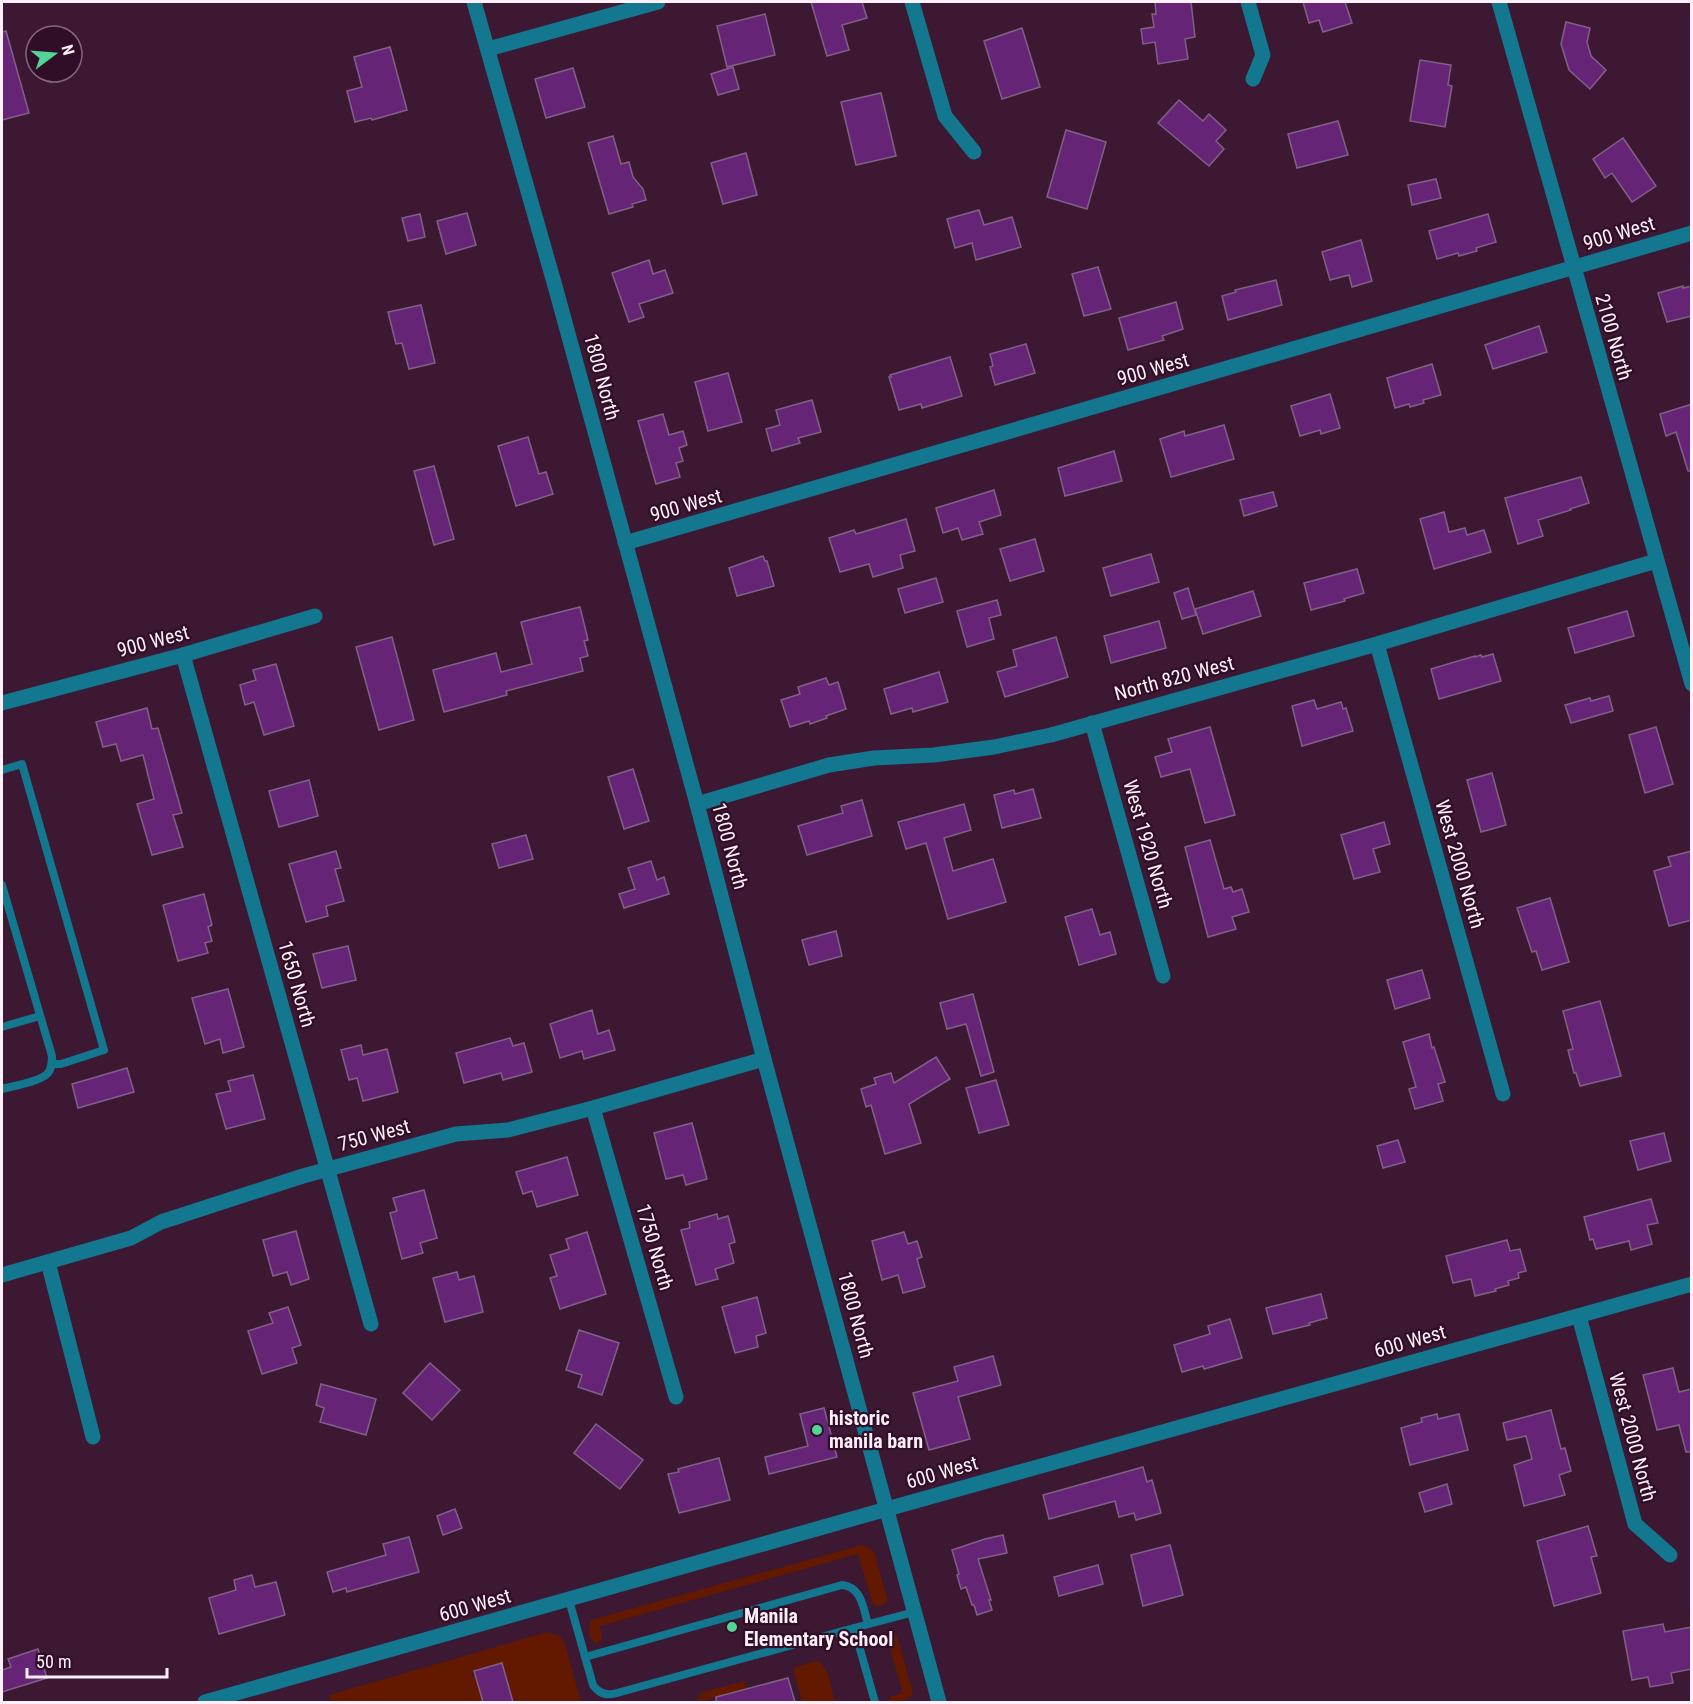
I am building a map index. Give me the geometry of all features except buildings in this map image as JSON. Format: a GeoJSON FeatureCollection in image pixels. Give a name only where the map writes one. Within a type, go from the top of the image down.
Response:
{"type":"FeatureCollection","features":[{"type":"Feature","properties":{"kind":"street","name":"1800 North"},"geometry":{"type":"LineString","coordinates":[[474,2],[555,286],[697,804],[939,1702]]}},
{"type":"Feature","properties":{"kind":"street"},"geometry":{"type":"LineString","coordinates":[[488,49],[658,2]]}},
{"type":"Feature","properties":{"kind":"street"},"geometry":{"type":"LineString","coordinates":[[912,2],[945,116],[974,152]]}},
{"type":"Feature","properties":{"kind":"street"},"geometry":{"type":"LineString","coordinates":[[1248,2],[1263,55],[1253,79]]}},
{"type":"Feature","properties":{"kind":"street","name":"2100 North"},"geometry":{"type":"LineString","coordinates":[[1499,2],[1692,684]]}},
{"type":"Feature","properties":{"kind":"street","name":"900 West"},"geometry":{"type":"LineString","coordinates":[[625,543],[1692,233]]}},
{"type":"Feature","properties":{"kind":"street","name":"North 820 West"},"geometry":{"type":"LineString","coordinates":[[697,804],[830,765],[874,758],[934,755],[994,747],[1051,735],[1377,644],[1656,561]]}},
{"type":"Feature","properties":{"kind":"street","name":"900 West"},"geometry":{"type":"LineString","coordinates":[[2,703],[183,655],[315,616]]}},
{"type":"Feature","properties":{"kind":"street","name":"West 2000 North"},"geometry":{"type":"LineString","coordinates":[[1377,644],[1503,1094]]}},
{"type":"Feature","properties":{"kind":"street","name":"1650 North"},"geometry":{"type":"LineString","coordinates":[[183,655],[372,1324]]}},
{"type":"Feature","properties":{"kind":"street","name":"West 1920 North"},"geometry":{"type":"LineString","coordinates":[[1092,723],[1163,976]]}},
{"type":"Feature","properties":{"kind":"street","name":"750 West"},"geometry":{"type":"LineString","coordinates":[[2,1275],[131,1238],[161,1222],[327,1169],[456,1134],[508,1130],[764,1059]]}},
{"type":"Feature","properties":{"kind":"street","name":"1750 North"},"geometry":{"type":"LineString","coordinates":[[593,1108],[676,1397]]}},
{"type":"Feature","properties":{"kind":"street"},"geometry":{"type":"LineString","coordinates":[[48,1262],[93,1437]]}},
{"type":"Feature","properties":{"kind":"street","name":"600 West"},"geometry":{"type":"LineString","coordinates":[[205,1702],[1692,1284]]}},
{"type":"Feature","properties":{"kind":"street","name":"West 2000 North"},"geometry":{"type":"LineString","coordinates":[[1579,1316],[1635,1524],[1670,1555]]}},
{"type":"Feature","properties":{"kind":"lane"},"geometry":{"type":"LineString","coordinates":[[2,770],[22,764],[104,1050],[62,1064],[52,1064]]}},
{"type":"Feature","properties":{"kind":"lane"},"geometry":{"type":"LineString","coordinates":[[2,885],[52,1056],[52,1064],[48,1073],[40,1078],[2,1089]]}},
{"type":"Feature","properties":{"kind":"lane"},"geometry":{"type":"LineString","coordinates":[[2,1027],[40,1016]]}},
{"type":"Feature","properties":{"kind":"lane"},"geometry":{"type":"LineString","coordinates":[[585,1657],[842,1585],[855,1588],[868,1624]]}},
{"type":"Feature","properties":{"kind":"lane"},"geometry":{"type":"LineString","coordinates":[[569,1600],[590,1677],[596,1689],[603,1694],[612,1694],[914,1612]]}},
{"type":"Feature","properties":{"kind":"lane"},"geometry":{"type":"LineString","coordinates":[[854,1628],[875,1702]]}},
{"type":"Feature","properties":{"kind":"shaded area"},"geometry":{"type":"Polygon","coordinates":[[[862,1545],[874,1552],[887,1598],[887,1601],[880,1606],[873,1604],[858,1554],[600,1626],[601,1641],[595,1643],[590,1635],[591,1620],[862,1545]]]}},
{"type":"Feature","properties":{"kind":"shaded area"},"geometry":{"type":"Polygon","coordinates":[[[547,1632],[558,1635],[564,1641],[581,1702],[513,1702],[502,1663],[471,1672],[473,1677],[480,1674],[479,1687],[483,1702],[331,1702],[329,1695],[547,1632]]]}},
{"type":"Feature","properties":{"kind":"shaded area"},"geometry":{"type":"Polygon","coordinates":[[[887,1633],[897,1636],[913,1693],[900,1702],[889,1700],[891,1696],[903,1693],[888,1642],[876,1645],[872,1641],[873,1638],[887,1633]]]}},
{"type":"Feature","properties":{"kind":"shaded area"},"geometry":{"type":"Polygon","coordinates":[[[816,1661],[821,1663],[827,1673],[835,1702],[802,1702],[793,1668],[816,1661]]]}},
{"type":"Feature","properties":{"kind":"shaded area"},"geometry":{"type":"Polygon","coordinates":[[[744,1681],[747,1689],[699,1702],[699,1696],[703,1692],[744,1681]]]}},
{"type":"Feature","properties":{"kind":"place","name":"historic manila barn"},"geometry":{"type":"Point","coordinates":[817,1430]}},
{"type":"Feature","properties":{"kind":"place","name":"Manila Elementary School"},"geometry":{"type":"Point","coordinates":[732,1627]}}]}
